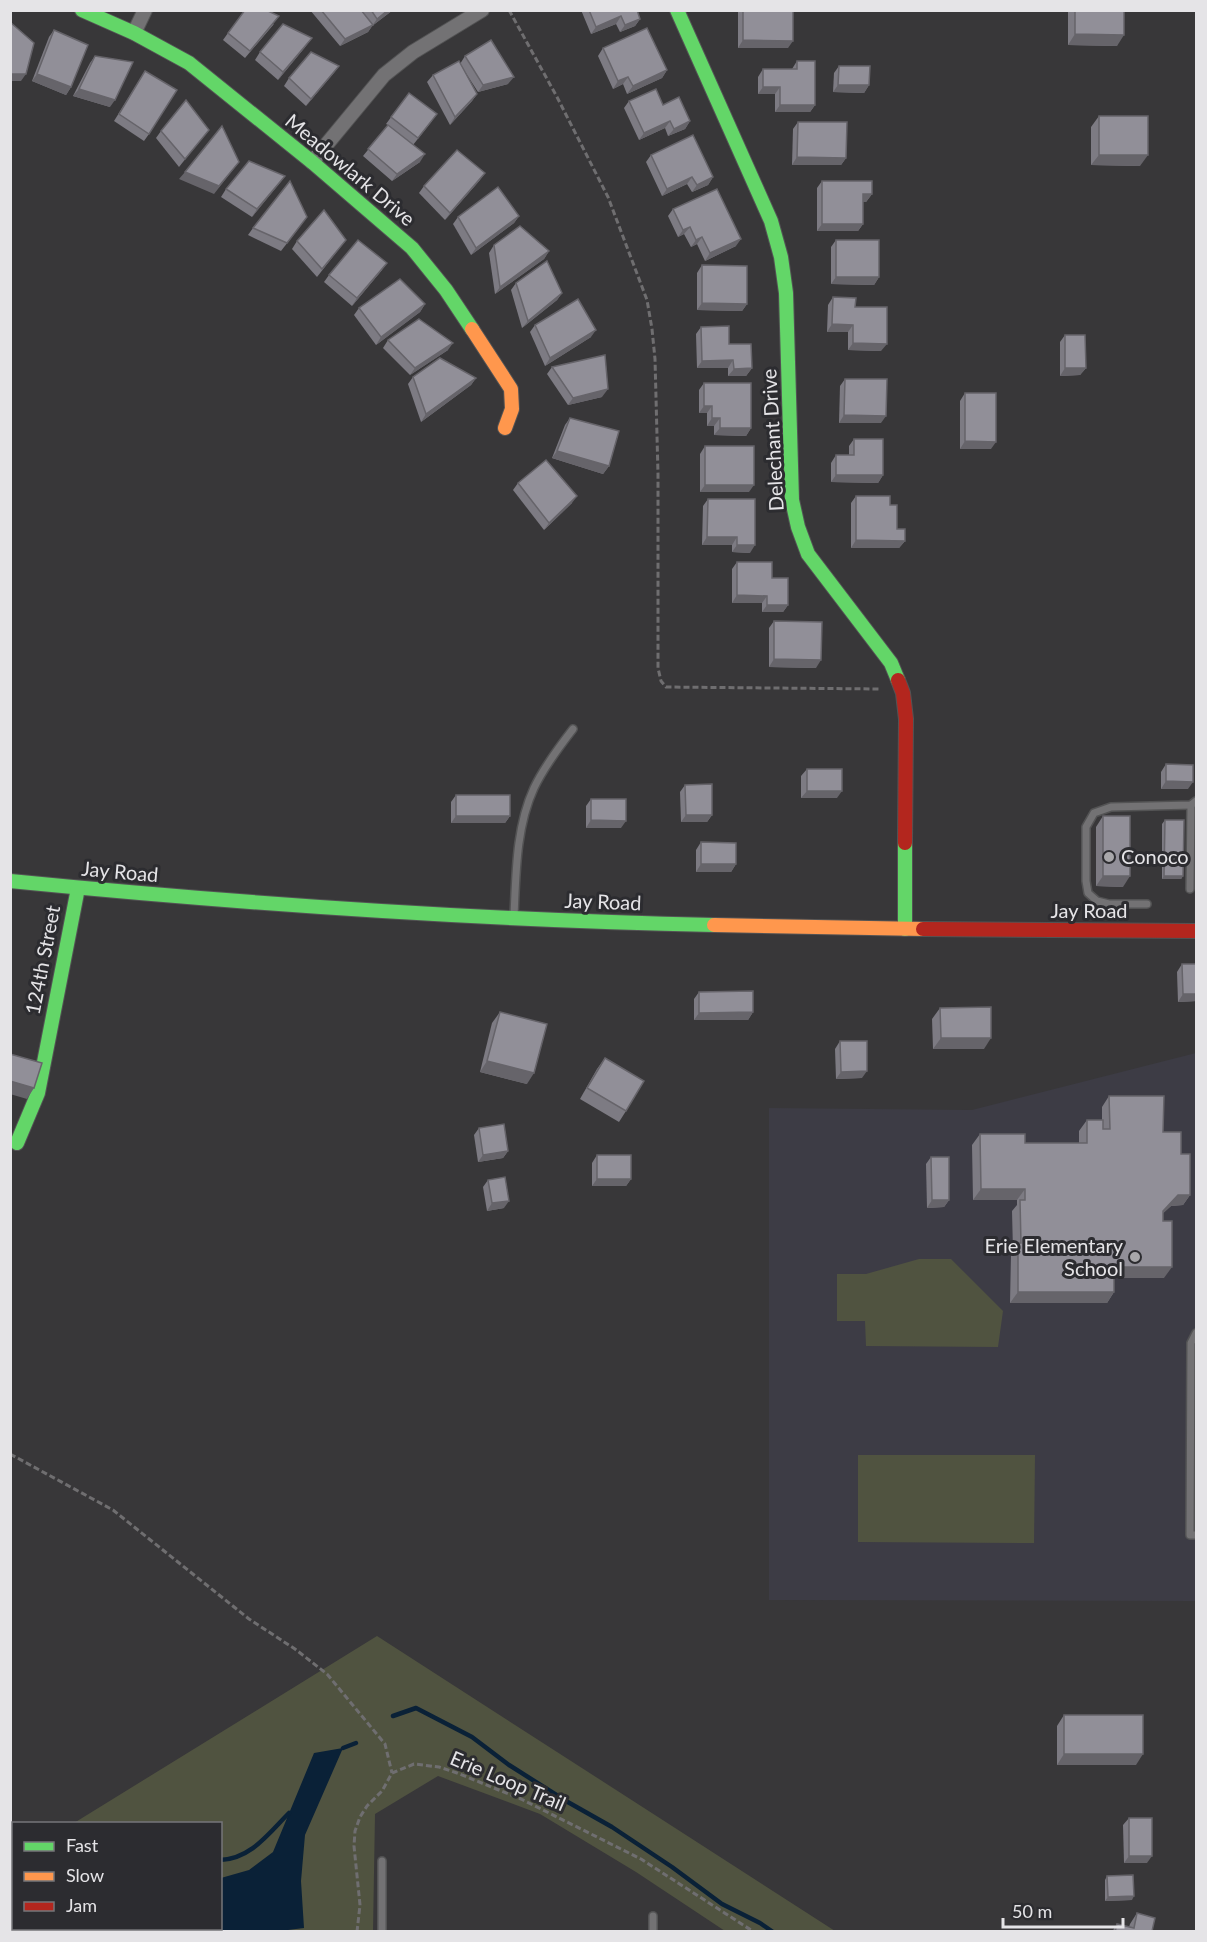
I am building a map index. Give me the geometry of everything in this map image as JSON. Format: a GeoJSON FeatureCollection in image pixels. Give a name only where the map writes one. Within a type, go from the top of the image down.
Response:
{"type":"FeatureCollection","features":[{"type":"Feature","properties":{"kind":"street","name":"Meadowlark Drive"},"geometry":{"type":"LineString","coordinates":[[82,10],[134,33],[189,63],[312,162],[412,248],[446,290],[500,368],[511,389],[512,410],[505,428]]}},
{"type":"Feature","properties":{"kind":"street"},"geometry":{"type":"LineString","coordinates":[[134,33],[145,10]]}},
{"type":"Feature","properties":{"kind":"street"},"geometry":{"type":"LineString","coordinates":[[312,162],[384,75],[413,52],[482,10]]}},
{"type":"Feature","properties":{"kind":"street","name":"Delechant Drive"},"geometry":{"type":"LineString","coordinates":[[677,10],[771,221],[779,244],[787,302],[792,500],[798,527],[808,554],[891,663],[903,693],[906,719],[905,929]]}},
{"type":"Feature","properties":{"kind":"street","name":"Jay Road"},"geometry":{"type":"LineString","coordinates":[[10,881],[395,913],[514,919],[905,929],[1197,931]]}},
{"type":"Feature","properties":{"kind":"street","name":"124th Street"},"geometry":{"type":"LineString","coordinates":[[16,1143],[38,1093],[78,888]]}},
{"type":"Feature","properties":{"kind":"lane"},"geometry":{"type":"LineString","coordinates":[[514,919],[516,868],[523,818],[535,786],[573,729]]}},
{"type":"Feature","properties":{"kind":"lane"},"geometry":{"type":"LineString","coordinates":[[1147,904],[1109,904],[1097,901],[1088,893],[1086,827],[1094,813],[1111,807],[1194,803],[1190,889]]}},
{"type":"Feature","properties":{"kind":"lane"},"geometry":{"type":"LineString","coordinates":[[1197,1333],[1191,1343],[1190,1535],[1197,1535]]}},
{"type":"Feature","properties":{"kind":"lane"},"geometry":{"type":"LineString","coordinates":[[382,1861],[382,1932]]}},
{"type":"Feature","properties":{"kind":"lane"},"geometry":{"type":"LineString","coordinates":[[653,1916],[653,1932]]}},
{"type":"Feature","properties":{"kind":"path"},"geometry":{"type":"LineString","coordinates":[[509,10],[608,197],[647,300],[655,359],[658,668],[661,681],[666,687],[880,689]]}},
{"type":"Feature","properties":{"kind":"path"},"geometry":{"type":"LineString","coordinates":[[10,1454],[112,1510],[249,1619],[295,1648],[327,1674],[385,1744],[392,1773],[382,1791],[364,1811],[356,1831],[354,1846],[360,1905],[357,1932]]}},
{"type":"Feature","properties":{"kind":"path","name":"Erie Loop Trail"},"geometry":{"type":"LineString","coordinates":[[392,1773],[414,1764],[439,1767],[521,1798],[641,1859],[754,1932]]}},
{"type":"Feature","properties":{"kind":"shaded area"},"geometry":{"type":"Polygon","coordinates":[[[1196,1053],[1196,1601],[769,1600],[769,1108],[972,1110],[1196,1053]]]}},
{"type":"Feature","properties":{"kind":"green space"},"geometry":{"type":"Polygon","coordinates":[[[919,1259],[951,1259],[1003,1311],[998,1347],[866,1346],[865,1321],[837,1321],[837,1274],[866,1274],[919,1259]]]}},
{"type":"Feature","properties":{"kind":"green space"},"geometry":{"type":"Polygon","coordinates":[[[858,1455],[1035,1455],[1034,1543],[858,1542],[858,1455]]]}},
{"type":"Feature","properties":{"kind":"green space"},"geometry":{"type":"Polygon","coordinates":[[[377,1636],[835,1931],[725,1931],[636,1872],[540,1814],[438,1776],[375,1814],[373,1931],[11,1931],[10,1863],[12,1862],[12,1930],[222,1930],[222,1822],[76,1822],[377,1636]]]}},
{"type":"Feature","properties":{"kind":"water"},"geometry":{"type":"Polygon","coordinates":[[[343,1748],[305,1835],[301,1881],[304,1928],[272,1932],[155,1931],[222,1930],[222,1878],[249,1870],[273,1852],[314,1753],[343,1748]]]}},
{"type":"Feature","properties":{"kind":"building"},"geometry":{"type":"Polygon","coordinates":[[[245,10],[266,10],[279,16],[250,51],[228,33],[245,10]]]}},
{"type":"Feature","properties":{"kind":"building"},"geometry":{"type":"Polygon","coordinates":[[[321,10],[361,10],[373,25],[345,39],[321,10]]]}},
{"type":"Feature","properties":{"kind":"building"},"geometry":{"type":"Polygon","coordinates":[[[371,10],[388,10],[377,19],[371,10]]]}},
{"type":"Feature","properties":{"kind":"building"},"geometry":{"type":"Polygon","coordinates":[[[589,10],[637,10],[640,19],[625,25],[621,16],[596,27],[589,10]]]}},
{"type":"Feature","properties":{"kind":"building"},"geometry":{"type":"Polygon","coordinates":[[[743,10],[793,10],[793,41],[743,40],[743,10]]]}},
{"type":"Feature","properties":{"kind":"building"},"geometry":{"type":"Polygon","coordinates":[[[1075,10],[1124,10],[1124,35],[1075,34],[1075,10]]]}},
{"type":"Feature","properties":{"kind":"building"},"geometry":{"type":"Polygon","coordinates":[[[10,22],[34,43],[26,74],[10,74],[10,22]]]}},
{"type":"Feature","properties":{"kind":"building"},"geometry":{"type":"Polygon","coordinates":[[[283,24],[312,38],[283,72],[260,52],[283,24]]]}},
{"type":"Feature","properties":{"kind":"building"},"geometry":{"type":"Polygon","coordinates":[[[647,28],[667,70],[633,86],[628,77],[618,81],[603,48],[647,28]]]}},
{"type":"Feature","properties":{"kind":"building"},"geometry":{"type":"Polygon","coordinates":[[[54,30],[88,45],[71,87],[37,74],[54,30]]]}},
{"type":"Feature","properties":{"kind":"building"},"geometry":{"type":"Polygon","coordinates":[[[491,40],[514,77],[483,85],[465,56],[491,40]]]}},
{"type":"Feature","properties":{"kind":"building"},"geometry":{"type":"Polygon","coordinates":[[[311,52],[339,66],[311,99],[289,78],[311,52]]]}},
{"type":"Feature","properties":{"kind":"building"},"geometry":{"type":"Polygon","coordinates":[[[95,56],[133,62],[115,100],[79,89],[95,56]]]}},
{"type":"Feature","properties":{"kind":"building"},"geometry":{"type":"Polygon","coordinates":[[[459,61],[477,94],[455,117],[433,75],[459,61]]]}},
{"type":"Feature","properties":{"kind":"building"},"geometry":{"type":"Polygon","coordinates":[[[797,61],[815,61],[815,105],[780,105],[780,87],[763,87],[763,69],[797,69],[797,61]]]}},
{"type":"Feature","properties":{"kind":"building"},"geometry":{"type":"Polygon","coordinates":[[[839,66],[870,66],[869,85],[838,85],[839,66]]]}},
{"type":"Feature","properties":{"kind":"building"},"geometry":{"type":"Polygon","coordinates":[[[145,71],[177,90],[149,134],[119,114],[145,71]]]}},
{"type":"Feature","properties":{"kind":"building"},"geometry":{"type":"Polygon","coordinates":[[[656,89],[663,105],[679,97],[690,121],[674,129],[670,121],[644,133],[629,101],[656,89]]]}},
{"type":"Feature","properties":{"kind":"building"},"geometry":{"type":"Polygon","coordinates":[[[409,93],[437,114],[418,138],[391,117],[409,93]]]}},
{"type":"Feature","properties":{"kind":"building"},"geometry":{"type":"Polygon","coordinates":[[[186,100],[209,130],[185,159],[161,131],[186,100]]]}},
{"type":"Feature","properties":{"kind":"building"},"geometry":{"type":"Polygon","coordinates":[[[1099,116],[1148,116],[1148,155],[1099,155],[1099,116]]]}},
{"type":"Feature","properties":{"kind":"building"},"geometry":{"type":"Polygon","coordinates":[[[798,122],[847,122],[846,158],[797,157],[798,122]]]}},
{"type":"Feature","properties":{"kind":"building"},"geometry":{"type":"Polygon","coordinates":[[[388,125],[425,154],[397,174],[368,149],[388,125]]]}},
{"type":"Feature","properties":{"kind":"building"},"geometry":{"type":"Polygon","coordinates":[[[222,126],[239,162],[219,186],[185,172],[222,126]]]}},
{"type":"Feature","properties":{"kind":"building"},"geometry":{"type":"Polygon","coordinates":[[[693,135],[713,177],[697,185],[692,177],[667,189],[651,155],[693,135]]]}},
{"type":"Feature","properties":{"kind":"building"},"geometry":{"type":"Polygon","coordinates":[[[457,150],[485,173],[450,213],[424,186],[457,150]]]}},
{"type":"Feature","properties":{"kind":"building"},"geometry":{"type":"Polygon","coordinates":[[[249,161],[285,176],[257,209],[226,189],[249,161]]]}},
{"type":"Feature","properties":{"kind":"building"},"geometry":{"type":"Polygon","coordinates":[[[290,181],[307,217],[287,243],[253,228],[290,181]]]}},
{"type":"Feature","properties":{"kind":"building"},"geometry":{"type":"Polygon","coordinates":[[[822,181],[872,181],[872,194],[863,194],[863,224],[822,224],[822,181]]]}},
{"type":"Feature","properties":{"kind":"building"},"geometry":{"type":"Polygon","coordinates":[[[498,187],[519,216],[476,248],[458,217],[498,187]]]}},
{"type":"Feature","properties":{"kind":"building"},"geometry":{"type":"Polygon","coordinates":[[[717,189],[741,239],[710,253],[702,237],[696,240],[690,227],[683,230],[673,209],[717,189]]]}},
{"type":"Feature","properties":{"kind":"building"},"geometry":{"type":"Polygon","coordinates":[[[324,210],[346,240],[322,269],[297,241],[324,210]]]}},
{"type":"Feature","properties":{"kind":"building"},"geometry":{"type":"Polygon","coordinates":[[[520,226],[549,251],[500,287],[494,245],[520,226]]]}},
{"type":"Feature","properties":{"kind":"building"},"geometry":{"type":"Polygon","coordinates":[[[358,240],[387,263],[357,298],[329,275],[358,240]]]}},
{"type":"Feature","properties":{"kind":"building"},"geometry":{"type":"Polygon","coordinates":[[[836,240],[879,240],[879,277],[836,277],[836,240]]]}},
{"type":"Feature","properties":{"kind":"building"},"geometry":{"type":"Polygon","coordinates":[[[547,261],[562,293],[528,321],[516,283],[547,261]]]}},
{"type":"Feature","properties":{"kind":"building"},"geometry":{"type":"Polygon","coordinates":[[[702,265],[747,266],[747,304],[702,303],[702,265]]]}},
{"type":"Feature","properties":{"kind":"building"},"geometry":{"type":"Polygon","coordinates":[[[400,279],[425,304],[381,337],[359,308],[400,279]]]}},
{"type":"Feature","properties":{"kind":"building"},"geometry":{"type":"Polygon","coordinates":[[[833,297],[856,298],[855,307],[887,307],[887,344],[853,343],[853,325],[832,324],[833,297]]]}},
{"type":"Feature","properties":{"kind":"building"},"geometry":{"type":"Polygon","coordinates":[[[578,299],[596,330],[550,358],[535,325],[578,299]]]}},
{"type":"Feature","properties":{"kind":"building"},"geometry":{"type":"Polygon","coordinates":[[[419,319],[453,343],[415,368],[388,340],[419,319]]]}},
{"type":"Feature","properties":{"kind":"building"},"geometry":{"type":"Polygon","coordinates":[[[729,326],[729,344],[751,344],[752,368],[734,369],[733,360],[702,361],[701,327],[729,326]]]}},
{"type":"Feature","properties":{"kind":"building"},"geometry":{"type":"Polygon","coordinates":[[[1065,335],[1085,335],[1086,368],[1065,368],[1065,335]]]}},
{"type":"Feature","properties":{"kind":"building"},"geometry":{"type":"Polygon","coordinates":[[[605,355],[608,389],[573,398],[552,367],[605,355]]]}},
{"type":"Feature","properties":{"kind":"building"},"geometry":{"type":"Polygon","coordinates":[[[440,358],[476,378],[426,414],[413,377],[440,358]]]}},
{"type":"Feature","properties":{"kind":"building"},"geometry":{"type":"Polygon","coordinates":[[[845,379],[887,379],[886,416],[844,415],[845,379]]]}},
{"type":"Feature","properties":{"kind":"building"},"geometry":{"type":"Polygon","coordinates":[[[704,383],[751,383],[751,428],[720,428],[720,418],[712,418],[712,406],[704,406],[704,383]]]}},
{"type":"Feature","properties":{"kind":"building"},"geometry":{"type":"Polygon","coordinates":[[[965,393],[996,393],[996,442],[965,441],[965,393]]]}},
{"type":"Feature","properties":{"kind":"building"},"geometry":{"type":"Polygon","coordinates":[[[570,418],[619,431],[609,466],[557,451],[570,418]]]}},
{"type":"Feature","properties":{"kind":"building"},"geometry":{"type":"Polygon","coordinates":[[[854,439],[883,439],[883,475],[836,475],[836,455],[854,455],[854,439]]]}},
{"type":"Feature","properties":{"kind":"building"},"geometry":{"type":"Polygon","coordinates":[[[705,446],[754,446],[754,485],[705,485],[705,446]]]}},
{"type":"Feature","properties":{"kind":"building"},"geometry":{"type":"Polygon","coordinates":[[[546,460],[577,496],[549,523],[518,483],[546,460]]]}},
{"type":"Feature","properties":{"kind":"building"},"geometry":{"type":"Polygon","coordinates":[[[856,496],[890,496],[890,505],[897,505],[897,529],[905,529],[905,541],[856,540],[856,496]]]}},
{"type":"Feature","properties":{"kind":"building"},"geometry":{"type":"Polygon","coordinates":[[[708,499],[755,499],[755,545],[737,545],[737,537],[707,537],[708,499]]]}},
{"type":"Feature","properties":{"kind":"building"},"geometry":{"type":"Polygon","coordinates":[[[737,562],[772,562],[772,578],[788,578],[788,605],[767,605],[767,596],[737,595],[737,562]]]}},
{"type":"Feature","properties":{"kind":"building"},"geometry":{"type":"Polygon","coordinates":[[[774,621],[822,622],[821,660],[774,659],[774,621]]]}},
{"type":"Feature","properties":{"kind":"building"},"geometry":{"type":"Polygon","coordinates":[[[1166,764],[1193,765],[1193,782],[1166,781],[1166,764]]]}},
{"type":"Feature","properties":{"kind":"building"},"geometry":{"type":"Polygon","coordinates":[[[807,769],[842,769],[842,791],[807,791],[807,769]]]}},
{"type":"Feature","properties":{"kind":"building"},"geometry":{"type":"Polygon","coordinates":[[[712,784],[712,815],[686,815],[685,785],[712,784]]]}},
{"type":"Feature","properties":{"kind":"building"},"geometry":{"type":"Polygon","coordinates":[[[456,795],[510,795],[510,816],[456,816],[456,795]]]}},
{"type":"Feature","properties":{"kind":"building"},"geometry":{"type":"Polygon","coordinates":[[[591,799],[626,799],[626,821],[591,820],[591,799]]]}},
{"type":"Feature","properties":{"kind":"building","name":"Conoco"},"geometry":{"type":"Polygon","coordinates":[[[1103,816],[1130,816],[1130,876],[1103,876],[1103,816]]]}},
{"type":"Feature","properties":{"kind":"building","name":"Conoco"},"geometry":{"type":"Polygon","coordinates":[[[1165,820],[1184,820],[1183,876],[1164,876],[1165,820]]]}},
{"type":"Feature","properties":{"kind":"building"},"geometry":{"type":"Polygon","coordinates":[[[701,842],[736,843],[736,864],[701,864],[701,842]]]}},
{"type":"Feature","properties":{"kind":"building"},"geometry":{"type":"Polygon","coordinates":[[[1182,964],[1197,964],[1197,994],[1183,994],[1182,964]]]}},
{"type":"Feature","properties":{"kind":"building"},"geometry":{"type":"Polygon","coordinates":[[[753,991],[753,1012],[699,1013],[699,992],[753,991]]]}},
{"type":"Feature","properties":{"kind":"building"},"geometry":{"type":"Polygon","coordinates":[[[991,1007],[991,1038],[941,1038],[940,1008],[991,1007]]]}},
{"type":"Feature","properties":{"kind":"building"},"geometry":{"type":"Polygon","coordinates":[[[500,1012],[547,1024],[534,1073],[487,1061],[500,1012]]]}},
{"type":"Feature","properties":{"kind":"building"},"geometry":{"type":"Polygon","coordinates":[[[840,1041],[867,1041],[867,1071],[841,1072],[840,1041]]]}},
{"type":"Feature","properties":{"kind":"building"},"geometry":{"type":"Polygon","coordinates":[[[10,1054],[42,1063],[34,1088],[10,1081],[10,1054]]]}},
{"type":"Feature","properties":{"kind":"building"},"geometry":{"type":"Polygon","coordinates":[[[605,1058],[644,1081],[626,1111],[587,1088],[605,1058]]]}},
{"type":"Feature","properties":{"kind":"building","name":"Erie Elementary School"},"geometry":{"type":"Polygon","coordinates":[[[1109,1096],[1164,1096],[1163,1132],[1181,1132],[1181,1154],[1190,1154],[1190,1195],[1178,1195],[1163,1211],[1163,1221],[1172,1221],[1172,1267],[1114,1267],[1114,1292],[1018,1292],[1018,1243],[1021,1243],[1020,1200],[1025,1200],[1025,1189],[981,1189],[980,1134],[1025,1134],[1025,1143],[1087,1143],[1087,1120],[1103,1120],[1103,1129],[1110,1129],[1109,1096]]]}},
{"type":"Feature","properties":{"kind":"building"},"geometry":{"type":"Polygon","coordinates":[[[504,1124],[508,1151],[483,1155],[479,1128],[504,1124]]]}},
{"type":"Feature","properties":{"kind":"building"},"geometry":{"type":"Polygon","coordinates":[[[597,1155],[631,1155],[631,1179],[597,1179],[597,1155]]]}},
{"type":"Feature","properties":{"kind":"building"},"geometry":{"type":"Polygon","coordinates":[[[931,1157],[949,1157],[949,1200],[932,1200],[931,1157]]]}},
{"type":"Feature","properties":{"kind":"building"},"geometry":{"type":"Polygon","coordinates":[[[505,1177],[509,1201],[492,1203],[488,1180],[505,1177]]]}},
{"type":"Feature","properties":{"kind":"building"},"geometry":{"type":"Polygon","coordinates":[[[1064,1715],[1143,1715],[1143,1754],[1064,1754],[1064,1715]]]}},
{"type":"Feature","properties":{"kind":"building"},"geometry":{"type":"Polygon","coordinates":[[[1129,1818],[1152,1818],[1152,1856],[1129,1856],[1129,1818]]]}},
{"type":"Feature","properties":{"kind":"building"},"geometry":{"type":"Polygon","coordinates":[[[1133,1875],[1134,1896],[1108,1897],[1107,1876],[1133,1875]]]}},
{"type":"Feature","properties":{"kind":"building"},"geometry":{"type":"Polygon","coordinates":[[[1137,1913],[1155,1918],[1152,1931],[1154,1932],[1115,1932],[1117,1924],[1134,1928],[1137,1913]]]}},
{"type":"Feature","properties":{"kind":"waterway"},"geometry":{"type":"LineString","coordinates":[[393,1716],[416,1708],[472,1737],[509,1765],[612,1827],[672,1867],[722,1904],[773,1932]]}},
{"type":"Feature","properties":{"kind":"waterway"},"geometry":{"type":"LineString","coordinates":[[343,1748],[356,1743]]}},
{"type":"Feature","properties":{"kind":"waterway"},"geometry":{"type":"LineString","coordinates":[[222,1860],[241,1855],[259,1844],[289,1813]]}},
{"type":"Feature","properties":{"kind":"traffic: fast"},"geometry":{"type":"LineString","coordinates":[[82,10],[134,33],[189,63],[312,162],[412,248],[446,290],[472,329]]}},
{"type":"Feature","properties":{"kind":"traffic: fast"},"geometry":{"type":"LineString","coordinates":[[677,10],[771,221],[781,257],[786,293],[792,500],[798,527],[808,554],[891,663],[898,680]]}},
{"type":"Feature","properties":{"kind":"traffic: fast"},"geometry":{"type":"LineString","coordinates":[[905,843],[905,929]]}},
{"type":"Feature","properties":{"kind":"traffic: fast"},"geometry":{"type":"LineString","coordinates":[[10,881],[362,910],[714,925]]}},
{"type":"Feature","properties":{"kind":"traffic: fast"},"geometry":{"type":"LineString","coordinates":[[17,1143],[38,1093],[78,888]]}},
{"type":"Feature","properties":{"kind":"traffic: slow"},"geometry":{"type":"LineString","coordinates":[[472,329],[511,389],[512,409],[505,428]]}},
{"type":"Feature","properties":{"kind":"traffic: slow"},"geometry":{"type":"LineString","coordinates":[[714,925],[923,929]]}},
{"type":"Feature","properties":{"kind":"traffic: jam"},"geometry":{"type":"LineString","coordinates":[[898,680],[903,693],[906,719],[905,843]]}},
{"type":"Feature","properties":{"kind":"traffic: jam"},"geometry":{"type":"LineString","coordinates":[[923,929],[1196,931]]}},
{"type":"Feature","properties":{"kind":"place","name":"Conoco"},"geometry":{"type":"Point","coordinates":[1109,857]}},
{"type":"Feature","properties":{"kind":"place","name":"Erie Elementary School"},"geometry":{"type":"Point","coordinates":[1135,1257]}}]}
